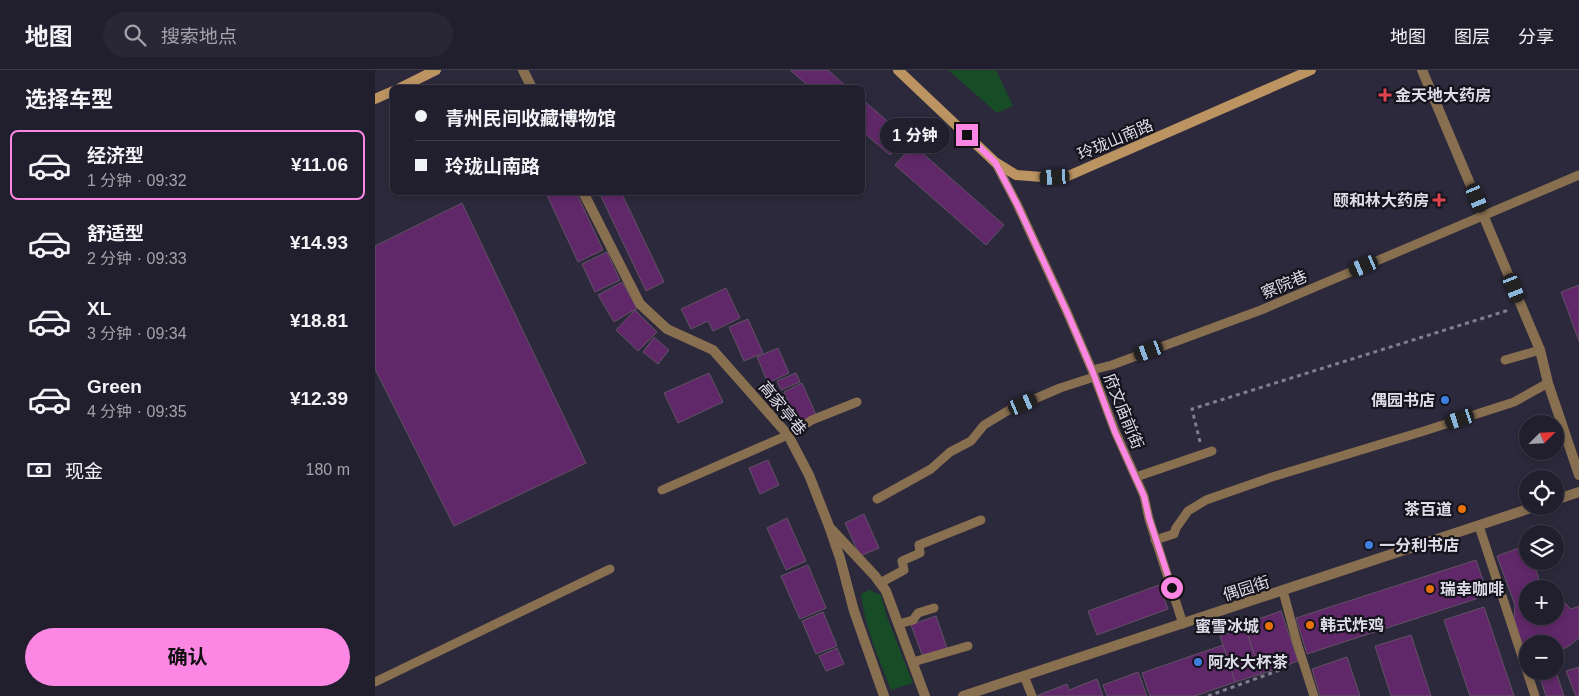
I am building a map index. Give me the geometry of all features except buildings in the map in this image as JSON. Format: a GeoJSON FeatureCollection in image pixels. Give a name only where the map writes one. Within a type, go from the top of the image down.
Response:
{"type":"FeatureCollection","features":[{"type":"Feature","properties":{"kind":"street"},"geometry":{"type":"LineString","coordinates":[[406,85],[436,70]]}},
{"type":"Feature","properties":{"kind":"street"},"geometry":{"type":"LineString","coordinates":[[523,70],[530,85]]}},
{"type":"Feature","properties":{"kind":"street","name":"玲珑山南路"},"geometry":{"type":"LineString","coordinates":[[898,70],[995,162],[1016,175],[1042,177],[1068,176],[1304,71]]}},
{"type":"Feature","properties":{"kind":"street"},"geometry":{"type":"LineString","coordinates":[[1422,70],[1540,350],[1548,383],[1579,475]]}},
{"type":"Feature","properties":{"kind":"street"},"geometry":{"type":"LineString","coordinates":[[375,100],[390,92]]}},
{"type":"Feature","properties":{"kind":"street","name":"高家亭巷"},"geometry":{"type":"LineString","coordinates":[[585,195],[640,304],[667,329],[713,350],[788,435],[809,475],[829,526],[840,558],[854,611],[884,696]]}},
{"type":"Feature","properties":{"kind":"street"},"geometry":{"type":"LineString","coordinates":[[1564,497],[1579,492]]}},
{"type":"Feature","properties":{"kind":"street","name":"偶园街"},"geometry":{"type":"LineString","coordinates":[[963,696],[1519,512]]}},
{"type":"Feature","properties":{"kind":"street"},"geometry":{"type":"LineString","coordinates":[[829,526],[886,591],[925,696]]}},
{"type":"Feature","properties":{"kind":"lane","name":"府文庙前街"},"geometry":{"type":"LineString","coordinates":[[995,162],[1017,204],[1067,312],[1115,432],[1144,496],[1155,540],[1183,624]]}},
{"type":"Feature","properties":{"kind":"lane","name":"察院巷"},"geometry":{"type":"LineString","coordinates":[[877,499],[931,469],[950,452],[971,441],[984,425],[1009,410],[1112,365],[1261,310],[1579,175]]}},
{"type":"Feature","properties":{"kind":"lane"},"geometry":{"type":"LineString","coordinates":[[1505,360],[1540,350]]}},
{"type":"Feature","properties":{"kind":"lane"},"geometry":{"type":"LineString","coordinates":[[1155,540],[1174,534],[1188,511],[1206,500],[1272,477],[1514,402],[1548,383]]}},
{"type":"Feature","properties":{"kind":"lane"},"geometry":{"type":"LineString","coordinates":[[662,490],[788,435],[812,420],[857,402]]}},
{"type":"Feature","properties":{"kind":"lane"},"geometry":{"type":"LineString","coordinates":[[1136,477],[1212,451]]}},
{"type":"Feature","properties":{"kind":"lane"},"geometry":{"type":"LineString","coordinates":[[880,582],[904,570],[902,561],[920,553],[919,545],[981,520]]}},
{"type":"Feature","properties":{"kind":"lane"},"geometry":{"type":"LineString","coordinates":[[1479,526],[1535,696]]}},
{"type":"Feature","properties":{"kind":"lane"},"geometry":{"type":"LineString","coordinates":[[375,682],[611,569]]}},
{"type":"Feature","properties":{"kind":"lane"},"geometry":{"type":"LineString","coordinates":[[1283,591],[1314,696]]}},
{"type":"Feature","properties":{"kind":"lane"},"geometry":{"type":"LineString","coordinates":[[899,624],[913,620],[918,613],[934,608]]}},
{"type":"Feature","properties":{"kind":"lane"},"geometry":{"type":"LineString","coordinates":[[913,662],[969,646]]}},
{"type":"Feature","properties":{"kind":"lane"},"geometry":{"type":"LineString","coordinates":[[1024,676],[1032,696]]}},
{"type":"Feature","properties":{"kind":"path"},"geometry":{"type":"LineString","coordinates":[[1203,455],[1192,409],[1521,307]]}},
{"type":"Feature","properties":{"kind":"path"},"geometry":{"type":"LineString","coordinates":[[1208,696],[1303,661]]}},
{"type":"Feature","properties":{"kind":"green space"},"geometry":{"type":"Polygon","coordinates":[[[948,70],[996,70],[1013,106],[997,113],[948,70]]]}},
{"type":"Feature","properties":{"kind":"green space"},"geometry":{"type":"Polygon","coordinates":[[[869,590],[881,595],[887,617],[913,683],[891,690],[873,643],[863,607],[861,594],[869,590]]]}},
{"type":"Feature","properties":{"kind":"place","name":"金天地大药房"},"geometry":{"type":"Point","coordinates":[1385,95]}},
{"type":"Feature","properties":{"kind":"place","name":"颐和林大药房"},"geometry":{"type":"Point","coordinates":[1439,200]}},
{"type":"Feature","properties":{"kind":"place","name":"偶园书店"},"geometry":{"type":"Point","coordinates":[1445,400]}},
{"type":"Feature","properties":{"kind":"place","name":"茶百道"},"geometry":{"type":"Point","coordinates":[1462,509]}},
{"type":"Feature","properties":{"kind":"place","name":"一分利书店"},"geometry":{"type":"Point","coordinates":[1369,545]}},
{"type":"Feature","properties":{"kind":"place","name":"瑞幸咖啡"},"geometry":{"type":"Point","coordinates":[1430,589]}},
{"type":"Feature","properties":{"kind":"place","name":"韩式炸鸡"},"geometry":{"type":"Point","coordinates":[1310,625]}},
{"type":"Feature","properties":{"kind":"place","name":"蜜雪冰城"},"geometry":{"type":"Point","coordinates":[1269,626]}},
{"type":"Feature","properties":{"kind":"place","name":"阿水大杯茶"},"geometry":{"type":"Point","coordinates":[1198,662]}},
{"type":"Feature","properties":{"kind":"route"},"geometry":{"type":"LineString","coordinates":[[967,135],[995,162],[1017,204],[1067,312],[1092,370],[1115,432],[1144,496],[1157,548],[1172,588]]}}]}
